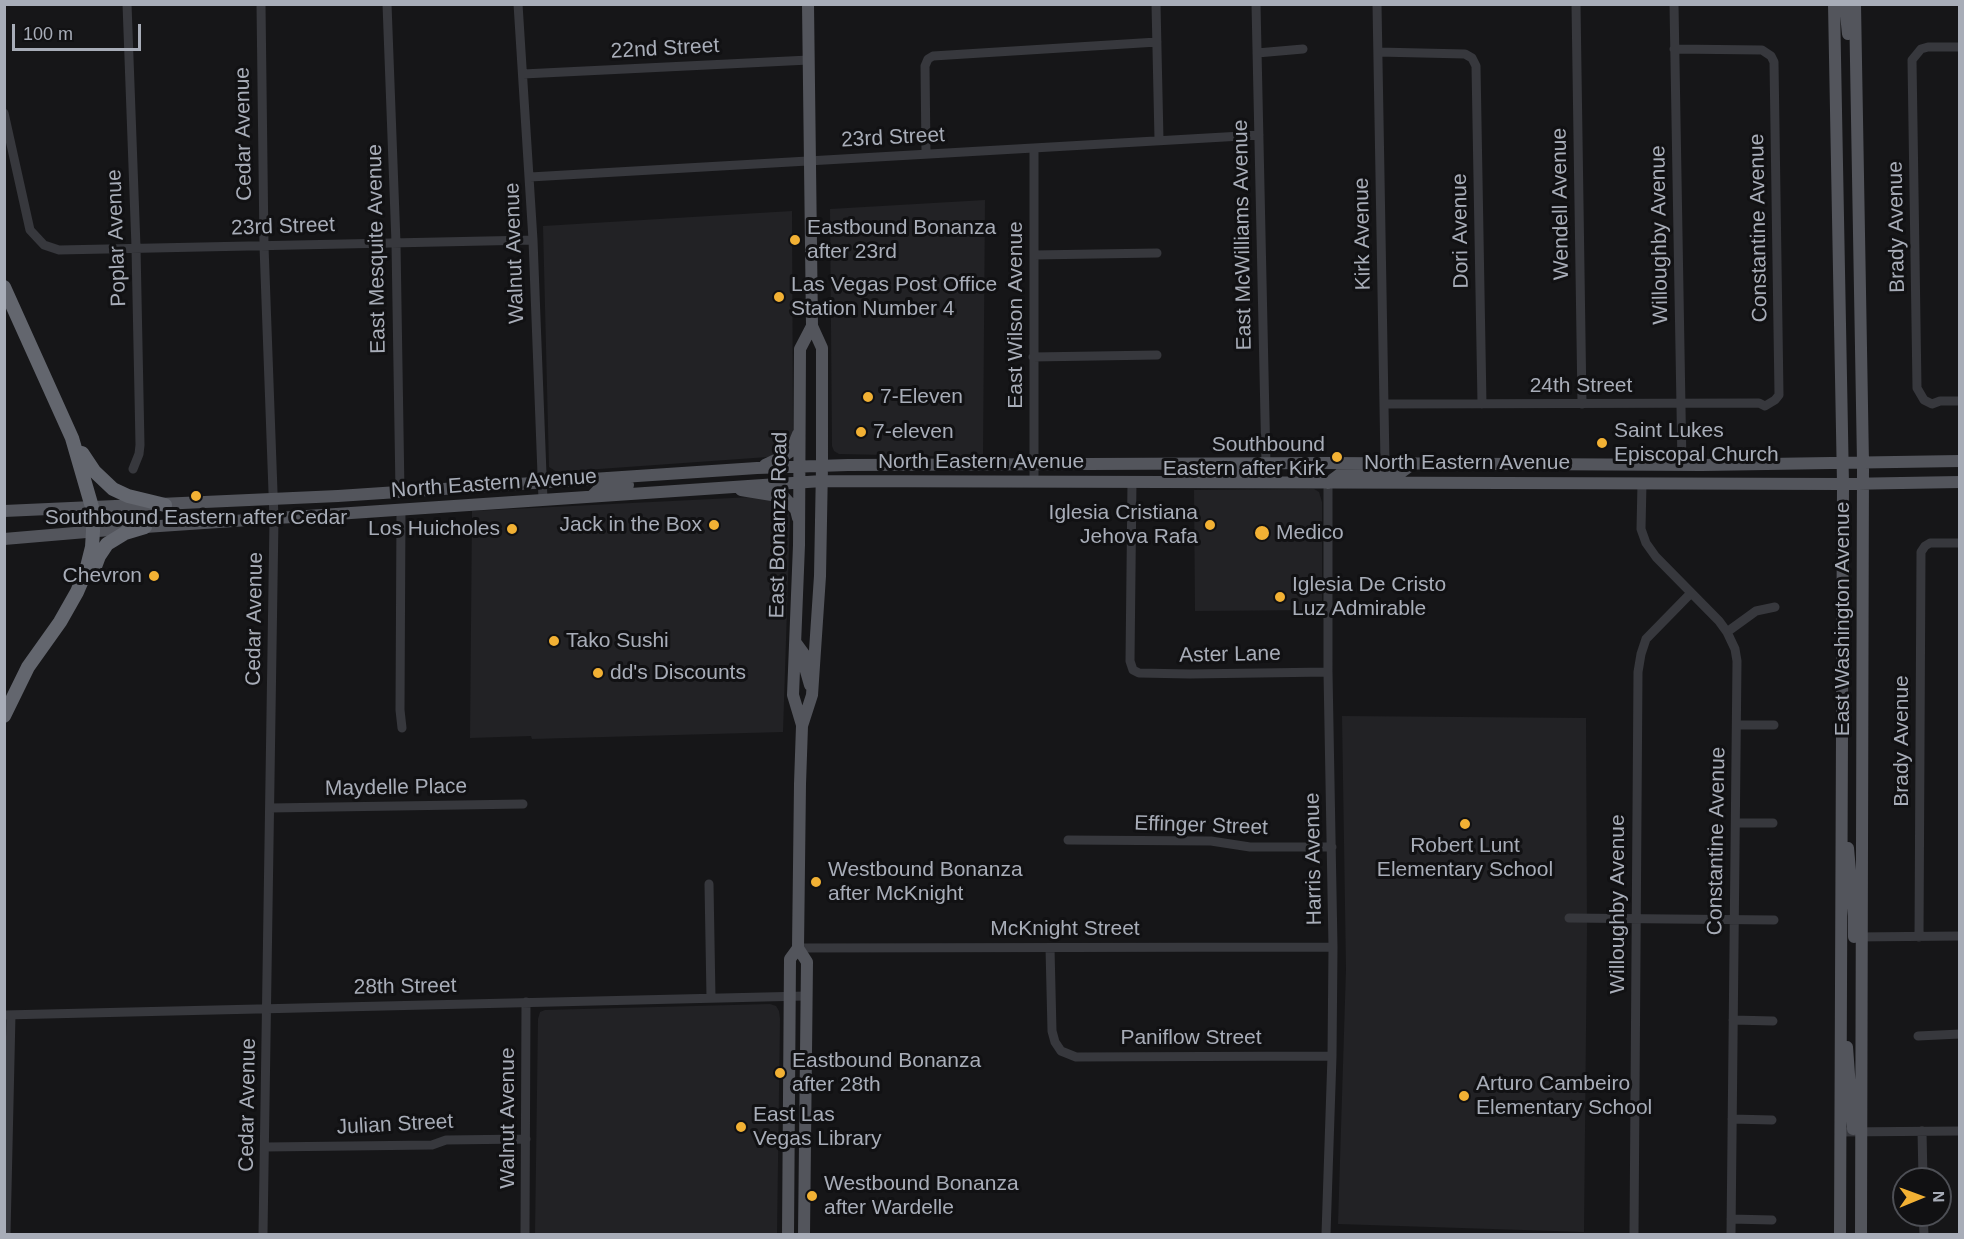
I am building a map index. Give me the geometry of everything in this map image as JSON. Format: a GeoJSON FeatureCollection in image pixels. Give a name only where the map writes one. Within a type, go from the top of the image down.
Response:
{"type":"FeatureCollection","features":[{"type":"Feature","properties":{"kind":"highway"},"geometry":{"type":"LineString","coordinates":[[4,287],[72,438],[92,507],[93,531],[86,570],[71,604],[28,667],[4,716]]}},
{"type":"Feature","properties":{"kind":"highway"},"geometry":{"type":"LineString","coordinates":[[72,438],[94,471],[113,489],[128,496],[165,505]]}},
{"type":"Feature","properties":{"kind":"highway"},"geometry":{"type":"LineString","coordinates":[[71,604],[82,597],[99,556],[107,544],[125,533],[145,527]]}},
{"type":"Feature","properties":{"kind":"main road","name":"East Bonanza Road"},"geometry":{"type":"LineString","coordinates":[[804,1234],[807,962],[798,948],[802,726],[812,695],[820,576],[822,481],[822,348],[812,326],[808,4]]}},
{"type":"Feature","properties":{"kind":"main road","name":"East Washington Avenue"},"geometry":{"type":"LineString","coordinates":[[1834,4],[1843,464],[1841,805],[1849,856],[1852,937],[1841,1011],[1848,1053],[1861,1234]]}},
{"type":"Feature","properties":{"kind":"main road"},"geometry":{"type":"LineString","coordinates":[[1845,4],[1850,60],[1856,76]]}},
{"type":"Feature","properties":{"kind":"main road","name":"East Washington Avenue"},"geometry":{"type":"LineString","coordinates":[[1840,1234],[1852,1132],[1852,937],[1863,484],[1855,4]]}},
{"type":"Feature","properties":{"kind":"main road","name":"East Bonanza Road"},"geometry":{"type":"LineString","coordinates":[[802,726],[793,695],[800,528],[800,349],[812,326]]}},
{"type":"Feature","properties":{"kind":"main road"},"geometry":{"type":"LineString","coordinates":[[757,468],[791,451],[797,439],[801,418]]}},
{"type":"Feature","properties":{"kind":"main road","name":"North Eastern Avenue"},"geometry":{"type":"LineString","coordinates":[[4,512],[400,492],[757,468],[822,466],[1385,463],[1701,465],[1959,462]]}},
{"type":"Feature","properties":{"kind":"main road"},"geometry":{"type":"LineString","coordinates":[[1186,482],[1261,471],[1266,464]]}},
{"type":"Feature","properties":{"kind":"main road"},"geometry":{"type":"LineString","coordinates":[[1328,483],[1340,474],[1399,474],[1414,464]]}},
{"type":"Feature","properties":{"kind":"main road"},"geometry":{"type":"LineString","coordinates":[[1642,483],[1656,473],[1686,472],[1701,465]]}},
{"type":"Feature","properties":{"kind":"main road"},"geometry":{"type":"LineString","coordinates":[[592,496],[601,487],[635,484],[641,476]]}},
{"type":"Feature","properties":{"kind":"main road","name":"North Eastern Avenue"},"geometry":{"type":"LineString","coordinates":[[4,539],[145,527],[822,481],[1843,484],[1959,482]]}},
{"type":"Feature","properties":{"kind":"main road"},"geometry":{"type":"LineString","coordinates":[[727,487],[784,497],[796,510],[800,528]]}},
{"type":"Feature","properties":{"kind":"main road"},"geometry":{"type":"LineString","coordinates":[[796,643],[804,654],[804,664],[812,695]]}},
{"type":"Feature","properties":{"kind":"main road","name":"East Bonanza Road"},"geometry":{"type":"LineString","coordinates":[[788,1234],[790,959],[798,948]]}},
{"type":"Feature","properties":{"kind":"street","name":"Poplar Avenue"},"geometry":{"type":"LineString","coordinates":[[127,4],[136,247],[140,445],[139,454],[132,469]]}},
{"type":"Feature","properties":{"kind":"street","name":"Cedar Avenue"},"geometry":{"type":"LineString","coordinates":[[261,4],[264,246],[274,499],[263,1234]]}},
{"type":"Feature","properties":{"kind":"street","name":"East Mesquite Avenue"},"geometry":{"type":"LineString","coordinates":[[387,4],[396,243],[400,492]]}},
{"type":"Feature","properties":{"kind":"street","name":"Walnut Avenue"},"geometry":{"type":"LineString","coordinates":[[518,4],[530,177],[543,500]]}},
{"type":"Feature","properties":{"kind":"street"},"geometry":{"type":"LineString","coordinates":[[1156,4],[1159,140]]}},
{"type":"Feature","properties":{"kind":"street","name":"East McWilliams Avenue"},"geometry":{"type":"LineString","coordinates":[[1256,4],[1266,464]]}},
{"type":"Feature","properties":{"kind":"street","name":"Kirk Avenue"},"geometry":{"type":"LineString","coordinates":[[1377,4],[1385,463]]}},
{"type":"Feature","properties":{"kind":"street","name":"Wendell Avenue"},"geometry":{"type":"LineString","coordinates":[[1576,4],[1582,404]]}},
{"type":"Feature","properties":{"kind":"street","name":"Willoughby Avenue"},"geometry":{"type":"LineString","coordinates":[[1674,4],[1682,465]]}},
{"type":"Feature","properties":{"kind":"street"},"geometry":{"type":"LineString","coordinates":[[926,154],[925,66],[928,59],[933,56],[1157,42]]}},
{"type":"Feature","properties":{"kind":"street","name":"Brady Avenue"},"geometry":{"type":"LineString","coordinates":[[1959,46],[1928,47],[1917,53],[1912,60],[1917,388],[1924,400],[1932,404],[1940,401],[1959,401]]}},
{"type":"Feature","properties":{"kind":"street"},"geometry":{"type":"LineString","coordinates":[[1257,53],[1303,49]]}},
{"type":"Feature","properties":{"kind":"street","name":"Constantine Avenue"},"geometry":{"type":"LineString","coordinates":[[1674,49],[1762,50],[1772,56],[1774,62],[1779,394],[1775,400]]}},
{"type":"Feature","properties":{"kind":"street","name":"Dori Avenue"},"geometry":{"type":"LineString","coordinates":[[1378,52],[1465,54],[1472,58],[1476,66],[1482,404]]}},
{"type":"Feature","properties":{"kind":"street","name":"22nd Street"},"geometry":{"type":"LineString","coordinates":[[523,74],[809,60]]}},
{"type":"Feature","properties":{"kind":"street","name":"23rd Street"},"geometry":{"type":"LineString","coordinates":[[4,113],[30,230],[44,245],[59,250],[533,240]]}},
{"type":"Feature","properties":{"kind":"street","name":"23rd Street"},"geometry":{"type":"LineString","coordinates":[[530,177],[1258,135]]}},
{"type":"Feature","properties":{"kind":"street","name":"East Wilson Avenue"},"geometry":{"type":"LineString","coordinates":[[1034,148],[1034,482]]}},
{"type":"Feature","properties":{"kind":"street"},"geometry":{"type":"LineString","coordinates":[[1034,255],[1156,253]]}},
{"type":"Feature","properties":{"kind":"street"},"geometry":{"type":"LineString","coordinates":[[1033,357],[1158,355]]}},
{"type":"Feature","properties":{"kind":"street","name":"24th Street"},"geometry":{"type":"LineString","coordinates":[[1385,404],[1759,403],[1765,406],[1775,400]]}},
{"type":"Feature","properties":{"kind":"street","name":"Aster Lane"},"geometry":{"type":"LineString","coordinates":[[1132,481],[1130,661],[1133,670],[1139,674],[1328,672]]}},
{"type":"Feature","properties":{"kind":"street","name":"Harris Avenue"},"geometry":{"type":"LineString","coordinates":[[1326,1234],[1333,947],[1328,672],[1328,483]]}},
{"type":"Feature","properties":{"kind":"street","name":"Constantine Avenue"},"geometry":{"type":"LineString","coordinates":[[1642,483],[1641,529],[1646,543],[1656,557],[1719,621],[1727,632],[1737,661],[1731,1234]]}},
{"type":"Feature","properties":{"kind":"street"},"geometry":{"type":"LineString","coordinates":[[401,510],[400,710],[402,728]]}},
{"type":"Feature","properties":{"kind":"street","name":"Brady Avenue"},"geometry":{"type":"LineString","coordinates":[[1918,937],[1921,552],[1930,543],[1959,543]]}},
{"type":"Feature","properties":{"kind":"street","name":"Willoughby Avenue"},"geometry":{"type":"LineString","coordinates":[[1634,1234],[1638,672],[1646,639],[1691,593]]}},
{"type":"Feature","properties":{"kind":"street"},"geometry":{"type":"LineString","coordinates":[[1727,632],[1756,611],[1775,607]]}},
{"type":"Feature","properties":{"kind":"street"},"geometry":{"type":"LineString","coordinates":[[1737,725],[1774,725]]}},
{"type":"Feature","properties":{"kind":"street","name":"Maydelle Place"},"geometry":{"type":"LineString","coordinates":[[270,808],[524,804]]}},
{"type":"Feature","properties":{"kind":"street"},"geometry":{"type":"LineString","coordinates":[[1736,823],[1773,824]]}},
{"type":"Feature","properties":{"kind":"street","name":"Effinger Street"},"geometry":{"type":"LineString","coordinates":[[1068,840],[1211,841],[1250,847],[1332,847]]}},
{"type":"Feature","properties":{"kind":"street"},"geometry":{"type":"LineString","coordinates":[[709,884],[711,998]]}},
{"type":"Feature","properties":{"kind":"street"},"geometry":{"type":"LineString","coordinates":[[1569,918],[1774,920]]}},
{"type":"Feature","properties":{"kind":"street"},"geometry":{"type":"LineString","coordinates":[[1852,937],[1959,936]]}},
{"type":"Feature","properties":{"kind":"street","name":"McKnight Street"},"geometry":{"type":"LineString","coordinates":[[798,948],[1333,947]]}},
{"type":"Feature","properties":{"kind":"street","name":"Paniflow Street"},"geometry":{"type":"LineString","coordinates":[[1050,948],[1055,1042],[1061,1051],[1076,1057],[1332,1056]]}},
{"type":"Feature","properties":{"kind":"street","name":"28th Street"},"geometry":{"type":"LineString","coordinates":[[8,1015],[806,996]]}},
{"type":"Feature","properties":{"kind":"street","name":"Walnut Avenue"},"geometry":{"type":"LineString","coordinates":[[525,1234],[526,1002]]}},
{"type":"Feature","properties":{"kind":"street"},"geometry":{"type":"LineString","coordinates":[[6,1234],[8,1015]]}},
{"type":"Feature","properties":{"kind":"street"},"geometry":{"type":"LineString","coordinates":[[1733,1020],[1773,1021]]}},
{"type":"Feature","properties":{"kind":"street"},"geometry":{"type":"LineString","coordinates":[[1918,1036],[1959,1035]]}},
{"type":"Feature","properties":{"kind":"street"},"geometry":{"type":"LineString","coordinates":[[1732,1119],[1772,1120]]}},
{"type":"Feature","properties":{"kind":"street"},"geometry":{"type":"LineString","coordinates":[[1922,1131],[1923,1167]]}},
{"type":"Feature","properties":{"kind":"street"},"geometry":{"type":"LineString","coordinates":[[1852,1132],[1959,1131]]}},
{"type":"Feature","properties":{"kind":"street","name":"Julian Street"},"geometry":{"type":"LineString","coordinates":[[266,1147],[432,1145],[446,1140],[526,1139]]}},
{"type":"Feature","properties":{"kind":"street"},"geometry":{"type":"LineString","coordinates":[[1731,1219],[1772,1220]]}},
{"type":"Feature","properties":{"kind":"shaded area"},"geometry":{"type":"Polygon","coordinates":[[[985,200],[983,457],[839,454],[832,446],[830,209],[985,200]]]}},
{"type":"Feature","properties":{"kind":"shaded area"},"geometry":{"type":"Polygon","coordinates":[[[792,211],[793,433],[785,449],[768,457],[557,472],[549,467],[543,226],[792,211]]]}},
{"type":"Feature","properties":{"kind":"shaded area"},"geometry":{"type":"Polygon","coordinates":[[[1314,489],[1319,492],[1322,502],[1322,610],[1195,611],[1194,490],[1314,489]]]}},
{"type":"Feature","properties":{"kind":"shaded area"},"geometry":{"type":"Polygon","coordinates":[[[752,497],[779,500],[786,505],[790,518],[783,732],[532,739],[531,736],[470,738],[472,511],[752,497]]]}},
{"type":"Feature","properties":{"kind":"shaded area"},"geometry":{"type":"Polygon","coordinates":[[[1342,716],[1586,718],[1587,930],[1584,1232],[1338,1224],[1346,969],[1342,716]]]}},
{"type":"Feature","properties":{"kind":"shaded area"},"geometry":{"type":"Polygon","coordinates":[[[770,1004],[776,1006],[780,1019],[777,1234],[535,1234],[538,1019],[540,1012],[545,1010],[770,1004]]]}},
{"type":"Feature","properties":{"kind":"place","name":"Eastbound Bonanza after 23rd"},"geometry":{"type":"Point","coordinates":[795,240]}},
{"type":"Feature","properties":{"kind":"place","name":"Las Vegas Post Office Station Number 4"},"geometry":{"type":"Point","coordinates":[779,297]}},
{"type":"Feature","properties":{"kind":"place","name":"7-Eleven"},"geometry":{"type":"Point","coordinates":[868,397]}},
{"type":"Feature","properties":{"kind":"place","name":"7-eleven"},"geometry":{"type":"Point","coordinates":[861,432]}},
{"type":"Feature","properties":{"kind":"place","name":"Saint Lukes Episcopal Church"},"geometry":{"type":"Point","coordinates":[1602,443]}},
{"type":"Feature","properties":{"kind":"place","name":"Southbound Eastern after Kirk"},"geometry":{"type":"Point","coordinates":[1337,457]}},
{"type":"Feature","properties":{"kind":"place","name":"Southbound Eastern after Cedar"},"geometry":{"type":"Point","coordinates":[196,496]}},
{"type":"Feature","properties":{"kind":"place","name":"Jack in the Box"},"geometry":{"type":"Point","coordinates":[714,525]}},
{"type":"Feature","properties":{"kind":"place","name":"Iglesia Cristiana Jehova Rafa"},"geometry":{"type":"Point","coordinates":[1210,525]}},
{"type":"Feature","properties":{"kind":"place","name":"Los Huicholes"},"geometry":{"type":"Point","coordinates":[512,529]}},
{"type":"Feature","properties":{"kind":"place","name":"Medico"},"geometry":{"type":"Point","coordinates":[1262,533]}},
{"type":"Feature","properties":{"kind":"place","name":"Chevron"},"geometry":{"type":"Point","coordinates":[154,576]}},
{"type":"Feature","properties":{"kind":"place","name":"Iglesia De Cristo Luz Admirable"},"geometry":{"type":"Point","coordinates":[1280,597]}},
{"type":"Feature","properties":{"kind":"place","name":"Tako Sushi"},"geometry":{"type":"Point","coordinates":[554,641]}},
{"type":"Feature","properties":{"kind":"place","name":"dd's Discounts"},"geometry":{"type":"Point","coordinates":[598,673]}},
{"type":"Feature","properties":{"kind":"place","name":"Robert Lunt Elementary School"},"geometry":{"type":"Point","coordinates":[1465,824]}},
{"type":"Feature","properties":{"kind":"place","name":"Westbound Bonanza after McKnight"},"geometry":{"type":"Point","coordinates":[816,882]}},
{"type":"Feature","properties":{"kind":"place","name":"Eastbound Bonanza after 28th"},"geometry":{"type":"Point","coordinates":[780,1073]}},
{"type":"Feature","properties":{"kind":"place","name":"Arturo Cambeiro Elementary School"},"geometry":{"type":"Point","coordinates":[1464,1096]}},
{"type":"Feature","properties":{"kind":"place","name":"East Las Vegas Library"},"geometry":{"type":"Point","coordinates":[741,1127]}},
{"type":"Feature","properties":{"kind":"place","name":"Westbound Bonanza after Wardelle"},"geometry":{"type":"Point","coordinates":[812,1196]}}]}
